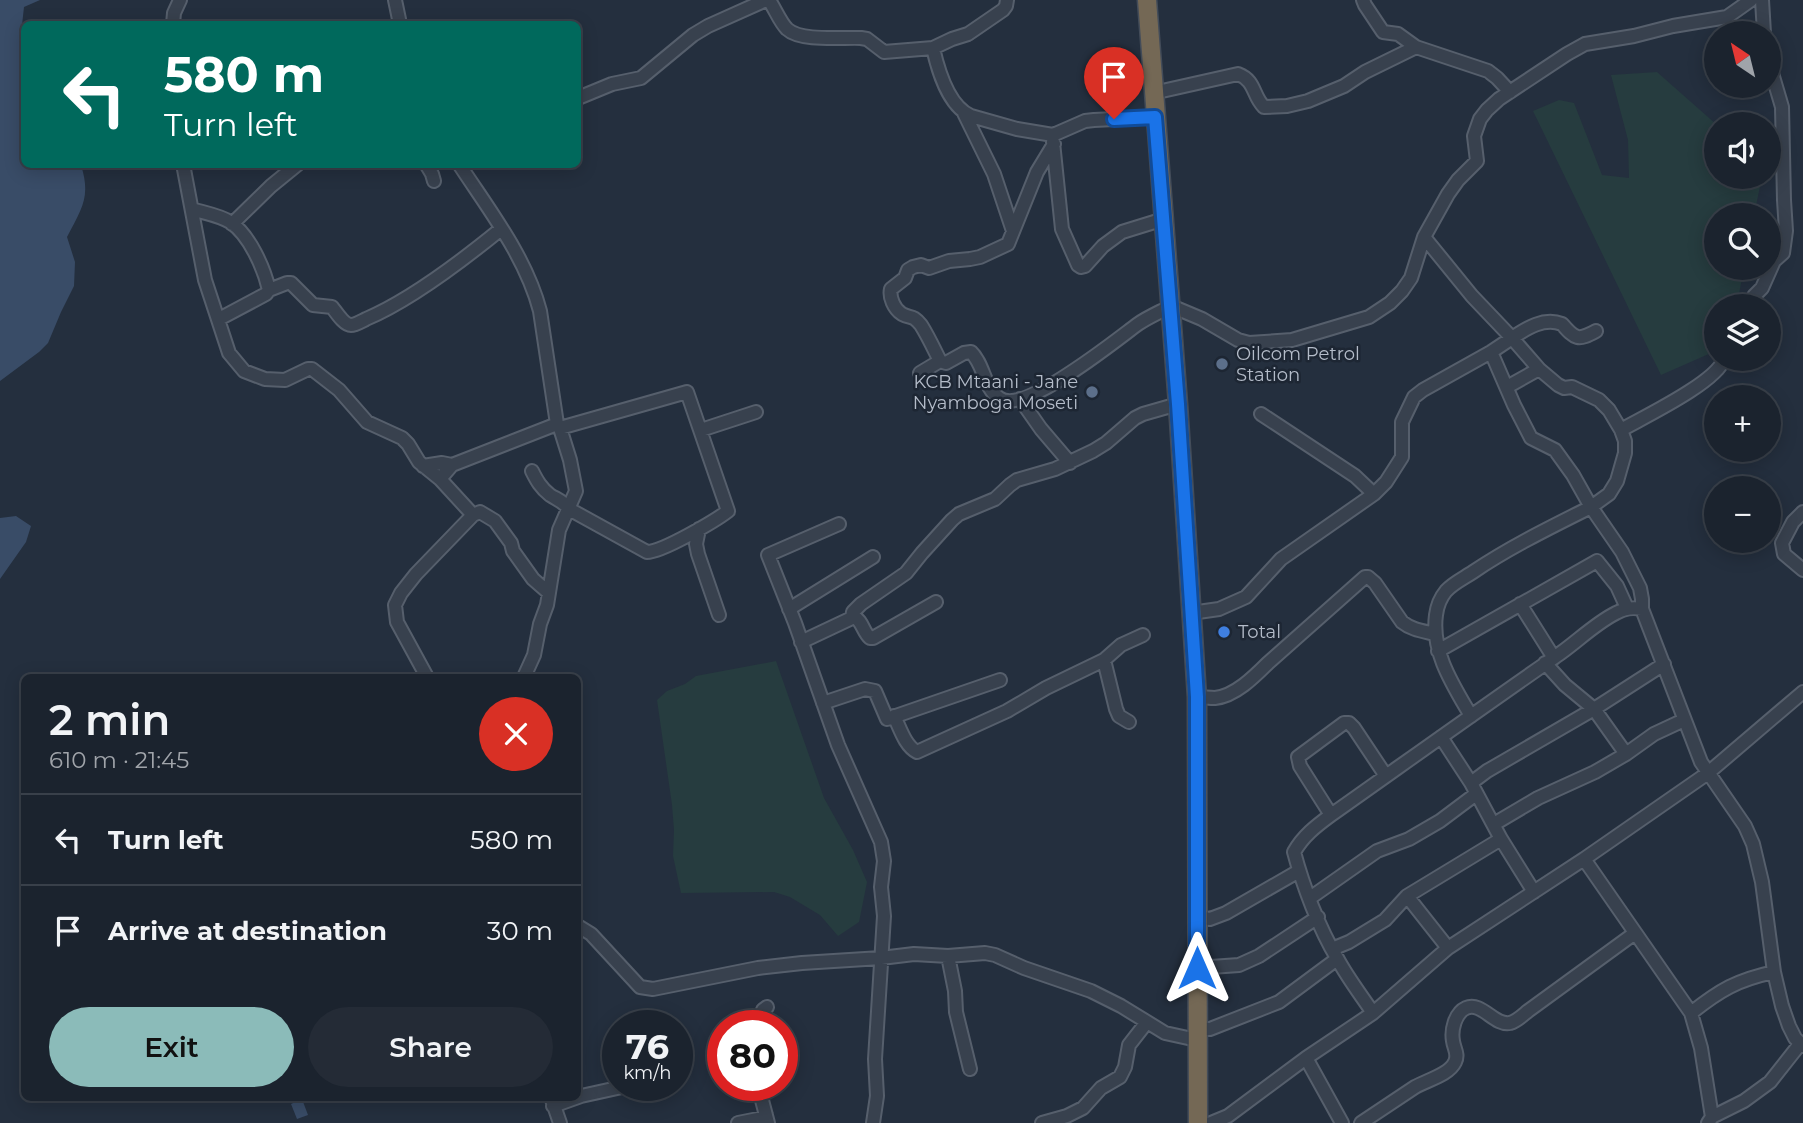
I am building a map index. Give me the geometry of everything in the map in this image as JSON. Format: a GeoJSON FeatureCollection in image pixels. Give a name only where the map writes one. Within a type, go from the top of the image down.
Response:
{"type":"FeatureCollection","features":[{"type":"Feature","properties":{"kind":"highway"},"geometry":{"type":"LineString","coordinates":[[1147,0],[1197,697],[1198,1123]]}},
{"type":"Feature","properties":{"kind":"street"},"geometry":{"type":"LineString","coordinates":[[173,21],[180,0]]}},
{"type":"Feature","properties":{"kind":"street"},"geometry":{"type":"LineString","coordinates":[[395,0],[399,21]]}},
{"type":"Feature","properties":{"kind":"street"},"geometry":{"type":"LineString","coordinates":[[581,97],[612,84],[641,78],[693,34],[768,0],[788,31],[798,35],[867,39],[884,52],[933,48],[968,34],[1003,10],[1007,0]]}},
{"type":"Feature","properties":{"kind":"street"},"geometry":{"type":"LineString","coordinates":[[1363,0],[1383,32],[1398,34],[1416,47],[1488,71],[1510,92]]}},
{"type":"Feature","properties":{"kind":"street"},"geometry":{"type":"LineString","coordinates":[[1155,117],[1085,121],[1053,140],[1037,172],[1010,242],[970,259],[949,261],[932,268],[916,266],[908,270],[905,278],[892,287],[890,295],[897,309],[916,319],[940,361],[946,363],[964,353],[974,353],[995,395],[1008,402],[1054,383],[1140,323],[1171,306],[1202,319],[1244,343],[1292,340],[1369,317],[1390,303],[1410,278],[1424,237],[1448,194],[1477,161],[1474,136],[1480,119],[1493,103],[1585,44],[1727,17],[1751,0]]}},
{"type":"Feature","properties":{"kind":"street"},"geometry":{"type":"LineString","coordinates":[[1762,0],[1763,21]]}},
{"type":"Feature","properties":{"kind":"street"},"geometry":{"type":"LineString","coordinates":[[1153,93],[1238,74],[1249,80],[1261,106],[1267,108],[1299,104],[1344,86],[1365,72],[1416,47]]}},
{"type":"Feature","properties":{"kind":"street"},"geometry":{"type":"LineString","coordinates":[[933,48],[944,85],[964,113],[993,174],[1013,231]]}},
{"type":"Feature","properties":{"kind":"street"},"geometry":{"type":"LineString","coordinates":[[1756,294],[1762,288],[1774,261],[1783,253],[1786,231],[1782,107],[1779,98]]}},
{"type":"Feature","properties":{"kind":"street"},"geometry":{"type":"LineString","coordinates":[[964,113],[1053,140]]}},
{"type":"Feature","properties":{"kind":"street"},"geometry":{"type":"LineString","coordinates":[[1053,140],[1062,229],[1078,265],[1085,266],[1103,246],[1122,232],[1164,219]]}},
{"type":"Feature","properties":{"kind":"street"},"geometry":{"type":"LineString","coordinates":[[184,168],[205,280],[229,353],[235,362],[244,371],[280,381],[312,369],[339,390],[367,422],[402,438],[424,466],[473,515]]}},
{"type":"Feature","properties":{"kind":"street"},"geometry":{"type":"LineString","coordinates":[[232,224],[293,168]]}},
{"type":"Feature","properties":{"kind":"street"},"geometry":{"type":"LineString","coordinates":[[428,168],[434,181]]}},
{"type":"Feature","properties":{"kind":"street"},"geometry":{"type":"LineString","coordinates":[[462,168],[520,259],[538,302],[558,426],[576,485],[556,542],[547,605],[534,655],[525,674]]}},
{"type":"Feature","properties":{"kind":"street"},"geometry":{"type":"LineString","coordinates":[[192,209],[223,219],[247,239],[270,290]]}},
{"type":"Feature","properties":{"kind":"street"},"geometry":{"type":"LineString","coordinates":[[219,319],[270,290],[291,283],[310,303],[332,307],[347,324],[352,325],[379,314],[419,289],[501,229]]}},
{"type":"Feature","properties":{"kind":"street"},"geometry":{"type":"LineString","coordinates":[[1424,237],[1472,296],[1539,369],[1558,385],[1564,388],[1571,386],[1600,400],[1609,410],[1625,441],[1625,453],[1617,481],[1609,494],[1591,507],[1490,560],[1451,586],[1442,597],[1437,609],[1435,634],[1438,651],[1471,716]]}},
{"type":"Feature","properties":{"kind":"street"},"geometry":{"type":"LineString","coordinates":[[1191,613],[1219,609],[1246,597],[1282,559],[1374,494],[1386,482],[1402,457],[1402,422],[1414,397],[1431,385],[1492,352],[1536,324],[1547,321],[1562,324],[1572,336],[1578,338],[1596,331]]}},
{"type":"Feature","properties":{"kind":"street"},"geometry":{"type":"LineString","coordinates":[[1492,352],[1531,438],[1555,450],[1622,552],[1640,588],[1642,609],[1694,746],[1708,773],[1745,826],[1753,844],[1766,907],[1774,972],[1788,1026],[1802,1045],[1770,1082],[1744,1101],[1710,1120],[1701,1048],[1691,1013],[1584,859]]}},
{"type":"Feature","properties":{"kind":"street"},"geometry":{"type":"LineString","coordinates":[[920,373],[940,361]]}},
{"type":"Feature","properties":{"kind":"street"},"geometry":{"type":"LineString","coordinates":[[1507,387],[1539,369]]}},
{"type":"Feature","properties":{"kind":"street"},"geometry":{"type":"LineString","coordinates":[[1621,430],[1699,386],[1716,371]]}},
{"type":"Feature","properties":{"kind":"street"},"geometry":{"type":"LineString","coordinates":[[440,480],[452,465],[558,426],[687,392],[728,510],[699,529],[656,551],[647,552],[569,509],[539,485],[532,471]]}},
{"type":"Feature","properties":{"kind":"street"},"geometry":{"type":"LineString","coordinates":[[1020,399],[1070,463]]}},
{"type":"Feature","properties":{"kind":"street"},"geometry":{"type":"LineString","coordinates":[[852,617],[861,604],[906,573],[959,514],[996,499],[1017,480],[1070,463],[1106,443],[1135,418],[1178,404]]}},
{"type":"Feature","properties":{"kind":"street"},"geometry":{"type":"LineString","coordinates":[[701,430],[756,412]]}},
{"type":"Feature","properties":{"kind":"street"},"geometry":{"type":"LineString","coordinates":[[1261,414],[1355,476],[1374,494]]}},
{"type":"Feature","properties":{"kind":"street"},"geometry":{"type":"LineString","coordinates":[[424,466],[442,463],[452,465]]}},
{"type":"Feature","properties":{"kind":"street"},"geometry":{"type":"LineString","coordinates":[[425,674],[397,622],[396,604],[416,574],[473,515],[480,512],[495,522],[533,579],[549,593]]}},
{"type":"Feature","properties":{"kind":"street"},"geometry":{"type":"LineString","coordinates":[[1803,512],[1793,522],[1782,543],[1784,554],[1803,570]]}},
{"type":"Feature","properties":{"kind":"street"},"geometry":{"type":"LineString","coordinates":[[839,524],[768,555],[838,745],[881,842],[884,861],[881,891],[884,916],[875,1059],[877,1097],[873,1123]]}},
{"type":"Feature","properties":{"kind":"street"},"geometry":{"type":"LineString","coordinates":[[699,529],[696,544],[698,554],[719,615]]}},
{"type":"Feature","properties":{"kind":"street"},"geometry":{"type":"LineString","coordinates":[[789,609],[873,557]]}},
{"type":"Feature","properties":{"kind":"street"},"geometry":{"type":"LineString","coordinates":[[1438,651],[1597,561],[1617,586],[1627,608]]}},
{"type":"Feature","properties":{"kind":"street"},"geometry":{"type":"LineString","coordinates":[[1197,697],[1218,698],[1254,678],[1366,577],[1375,583],[1402,622],[1410,629],[1435,634]]}},
{"type":"Feature","properties":{"kind":"street"},"geometry":{"type":"LineString","coordinates":[[801,642],[852,617],[859,619],[864,632],[870,638],[936,603]]}},
{"type":"Feature","properties":{"kind":"street"},"geometry":{"type":"LineString","coordinates":[[1520,604],[1549,661],[1565,685],[1594,709],[1626,754]]}},
{"type":"Feature","properties":{"kind":"street"},"geometry":{"type":"LineString","coordinates":[[1373,1013],[1335,954],[1318,917],[1294,852],[1300,842],[1331,815],[1594,627],[1627,608],[1642,609]]}},
{"type":"Feature","properties":{"kind":"street"},"geometry":{"type":"LineString","coordinates":[[894,716],[909,746],[917,752],[983,723],[1104,660],[1121,645],[1143,635]]}},
{"type":"Feature","properties":{"kind":"street"},"geometry":{"type":"LineString","coordinates":[[1104,660],[1116,709],[1119,716],[1129,722]]}},
{"type":"Feature","properties":{"kind":"street"},"geometry":{"type":"LineString","coordinates":[[1310,898],[1377,851],[1409,839],[1440,821],[1474,788],[1487,771],[1594,709],[1664,664]]}},
{"type":"Feature","properties":{"kind":"street"},"geometry":{"type":"LineString","coordinates":[[823,704],[867,688],[875,691],[887,719],[1000,680]]}},
{"type":"Feature","properties":{"kind":"street"},"geometry":{"type":"LineString","coordinates":[[1211,1123],[1227,1116],[1373,1013],[1448,948],[1584,859],[1708,773],[1803,692]]}},
{"type":"Feature","properties":{"kind":"street"},"geometry":{"type":"LineString","coordinates":[[1494,824],[1595,772],[1654,734],[1684,720]]}},
{"type":"Feature","properties":{"kind":"street"},"geometry":{"type":"LineString","coordinates":[[1331,815],[1300,766],[1298,757],[1344,723],[1349,723],[1354,728],[1386,776]]}},
{"type":"Feature","properties":{"kind":"street"},"geometry":{"type":"LineString","coordinates":[[1441,737],[1534,892]]}},
{"type":"Feature","properties":{"kind":"street"},"geometry":{"type":"LineString","coordinates":[[581,928],[591,934],[640,987],[653,989],[758,968],[802,963],[914,954],[948,956],[985,953],[1091,991],[1165,1032],[1197,1034],[1279,1002],[1349,942],[1385,920],[1407,896],[1501,839]]}},
{"type":"Feature","properties":{"kind":"street"},"geometry":{"type":"LineString","coordinates":[[1196,917],[1210,919],[1226,913],[1299,871]]}},
{"type":"Feature","properties":{"kind":"street"},"geometry":{"type":"LineString","coordinates":[[1407,896],[1448,948]]}},
{"type":"Feature","properties":{"kind":"street"},"geometry":{"type":"LineString","coordinates":[[1197,968],[1239,965],[1259,956],[1318,917]]}},
{"type":"Feature","properties":{"kind":"street"},"geometry":{"type":"LineString","coordinates":[[1361,1123],[1454,1064],[1457,1054],[1452,1031],[1455,1021],[1464,1009],[1476,1008],[1496,1020],[1510,1023],[1635,933]]}},
{"type":"Feature","properties":{"kind":"street"},"geometry":{"type":"LineString","coordinates":[[948,956],[956,1012],[970,1069]]}},
{"type":"Feature","properties":{"kind":"street"},"geometry":{"type":"LineString","coordinates":[[1691,1013],[1735,983],[1774,972]]}},
{"type":"Feature","properties":{"kind":"street"},"geometry":{"type":"LineString","coordinates":[[764,1010],[767,1007]]}},
{"type":"Feature","properties":{"kind":"street"},"geometry":{"type":"LineString","coordinates":[[1042,1123],[1083,1108],[1101,1088],[1120,1077],[1125,1067],[1129,1045],[1147,1022]]}},
{"type":"Feature","properties":{"kind":"street"},"geometry":{"type":"LineString","coordinates":[[1306,1058],[1342,1123]]}},
{"type":"Feature","properties":{"kind":"street"},"geometry":{"type":"LineString","coordinates":[[581,1096],[602,1091]]}},
{"type":"Feature","properties":{"kind":"street"},"geometry":{"type":"LineString","coordinates":[[552,1101],[560,1123]]}},
{"type":"Feature","properties":{"kind":"street"},"geometry":{"type":"LineString","coordinates":[[738,1123],[767,1119],[762,1101]]}},
{"type":"Feature","properties":{"kind":"green space"},"geometry":{"type":"Polygon","coordinates":[[[1657,72],[1704,114],[1704,189],[1759,189],[1757,203],[1704,203],[1704,280],[1742,280],[1739,294],[1704,294],[1704,356],[1661,375],[1533,111],[1559,100],[1574,103],[1602,175],[1629,178],[1628,140],[1611,75],[1657,72]]]}},
{"type":"Feature","properties":{"kind":"green space"},"geometry":{"type":"Polygon","coordinates":[[[776,661],[824,798],[853,850],[867,882],[859,922],[838,936],[820,915],[790,897],[774,892],[681,893],[673,856],[672,805],[657,700],[667,691],[696,676],[776,661]]]}},
{"type":"Feature","properties":{"kind":"water"},"geometry":{"type":"Polygon","coordinates":[[[0,0],[40,0],[24,7],[21,21],[21,168],[82,168],[85,194],[81,210],[67,237],[75,262],[74,286],[48,343],[0,381],[0,0]]]}},
{"type":"Feature","properties":{"kind":"water"},"geometry":{"type":"Polygon","coordinates":[[[16,516],[31,526],[26,542],[0,579],[0,518],[16,516]]]}},
{"type":"Feature","properties":{"kind":"water"},"geometry":{"type":"Polygon","coordinates":[[[303,1101],[308,1115],[297,1119],[291,1104],[303,1101]]]}},
{"type":"Feature","properties":{"kind":"place","name":"Oilcom Petrol Station"},"geometry":{"type":"Point","coordinates":[1222,364]}},
{"type":"Feature","properties":{"kind":"place","name":"KCB Mtaani - Jane Nyamboga Moseti"},"geometry":{"type":"Point","coordinates":[1092,392]}},
{"type":"Feature","properties":{"kind":"place","name":"Total"},"geometry":{"type":"Point","coordinates":[1224,632]}},
{"type":"Feature","properties":{"kind":"route"},"geometry":{"type":"LineString","coordinates":[[1114,119],[1155,117],[1178,404],[1197,697],[1197,968]]}}]}
